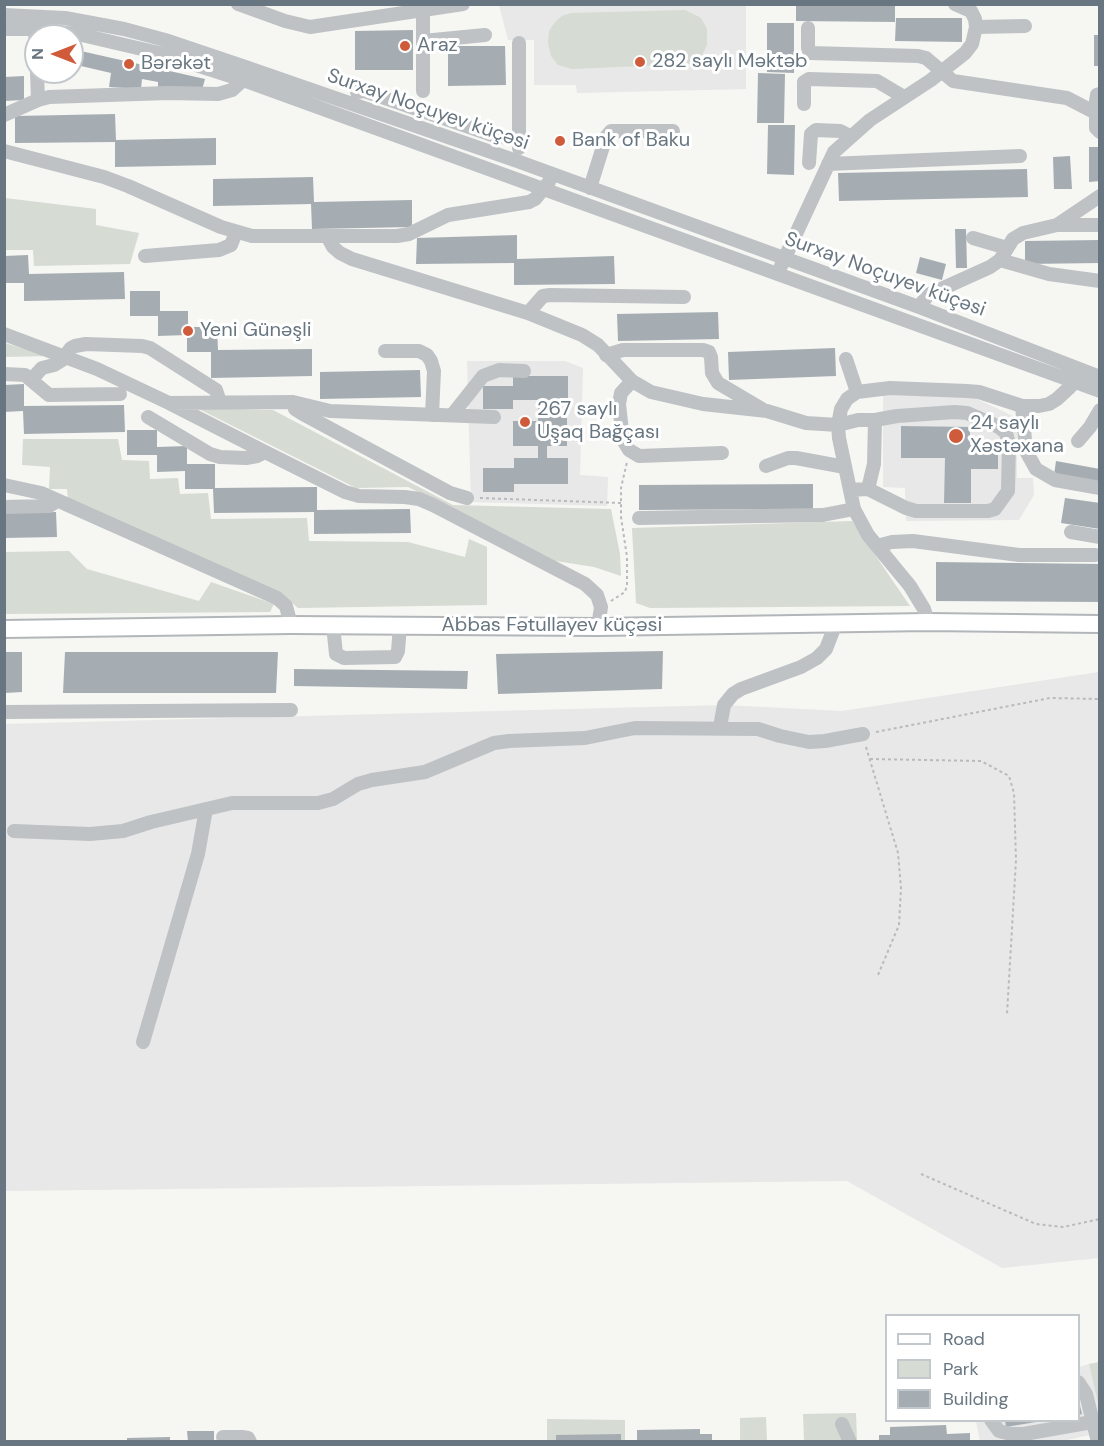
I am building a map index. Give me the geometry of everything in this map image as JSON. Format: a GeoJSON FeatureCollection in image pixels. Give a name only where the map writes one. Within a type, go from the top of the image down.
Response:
{"type":"FeatureCollection","features":[{"type":"Feature","properties":{"kind":"main road","name":"Abbas Fətullayev küçəsi"},"geometry":{"type":"LineString","coordinates":[[4,629],[291,625],[598,627],[928,622],[1100,624]]}},
{"type":"Feature","properties":{"kind":"street"},"geometry":{"type":"LineString","coordinates":[[238,4],[285,21],[310,27],[463,4]]}},
{"type":"Feature","properties":{"kind":"street"},"geometry":{"type":"LineString","coordinates":[[778,273],[834,152],[850,136],[941,72],[965,53],[972,44],[976,27],[975,19],[971,11],[955,4]]}},
{"type":"Feature","properties":{"kind":"street"},"geometry":{"type":"LineString","coordinates":[[423,10],[423,91]]}},
{"type":"Feature","properties":{"kind":"street","name":"Surxay Noçuyev küçəsi"},"geometry":{"type":"LineString","coordinates":[[4,15],[65,18],[124,29],[165,40],[246,74],[545,189],[778,273],[1077,375],[1100,377]]}},
{"type":"Feature","properties":{"kind":"street"},"geometry":{"type":"LineString","coordinates":[[976,27],[1025,26]]}},
{"type":"Feature","properties":{"kind":"street"},"geometry":{"type":"LineString","coordinates":[[808,28],[810,53],[918,56],[926,58],[953,81],[1067,98],[1096,113]]}},
{"type":"Feature","properties":{"kind":"street","name":"Surxay Noçuyev küçəsi"},"geometry":{"type":"LineString","coordinates":[[4,29],[24,29]]}},
{"type":"Feature","properties":{"kind":"street"},"geometry":{"type":"LineString","coordinates":[[423,41],[485,34]]}},
{"type":"Feature","properties":{"kind":"street","name":"Surxay Noçuyev küçəsi"},"geometry":{"type":"LineString","coordinates":[[84,35],[246,74],[517,161],[784,260],[919,307],[1077,375],[1100,391]]}},
{"type":"Feature","properties":{"kind":"street"},"geometry":{"type":"LineString","coordinates":[[517,161],[519,43]]}},
{"type":"Feature","properties":{"kind":"street"},"geometry":{"type":"LineString","coordinates":[[4,116],[38,100],[90,94],[218,94],[232,90],[246,74]]}},
{"type":"Feature","properties":{"kind":"street"},"geometry":{"type":"LineString","coordinates":[[804,104],[804,82],[809,79],[878,81],[904,97]]}},
{"type":"Feature","properties":{"kind":"street"},"geometry":{"type":"LineString","coordinates":[[37,84],[38,100]]}},
{"type":"Feature","properties":{"kind":"street"},"geometry":{"type":"LineString","coordinates":[[357,92],[364,91],[492,135],[519,140]]}},
{"type":"Feature","properties":{"kind":"street"},"geometry":{"type":"LineString","coordinates":[[1100,94],[1097,95],[1096,113],[1096,128],[1100,132]]}},
{"type":"Feature","properties":{"kind":"street"},"geometry":{"type":"LineString","coordinates":[[809,164],[811,134],[816,130],[840,130],[850,136]]}},
{"type":"Feature","properties":{"kind":"street"},"geometry":{"type":"LineString","coordinates":[[590,188],[606,137],[611,131],[673,131]]}},
{"type":"Feature","properties":{"kind":"street"},"geometry":{"type":"LineString","coordinates":[[4,151],[120,183],[236,232],[252,236],[397,236],[409,234],[448,214],[529,202],[536,199],[545,189],[553,175]]}},
{"type":"Feature","properties":{"kind":"street"},"geometry":{"type":"LineString","coordinates":[[828,164],[1020,156]]}},
{"type":"Feature","properties":{"kind":"street"},"geometry":{"type":"LineString","coordinates":[[1057,225],[1100,196]]}},
{"type":"Feature","properties":{"kind":"street"},"geometry":{"type":"LineString","coordinates":[[919,307],[928,295],[990,267],[1004,254],[1014,238],[1023,233],[1057,225],[1100,225]]}},
{"type":"Feature","properties":{"kind":"street"},"geometry":{"type":"LineString","coordinates":[[145,256],[219,250],[231,245],[236,232]]}},
{"type":"Feature","properties":{"kind":"street"},"geometry":{"type":"LineString","coordinates":[[327,236],[333,247],[352,259],[528,313],[582,334],[598,345],[632,381],[651,392],[703,404],[766,411],[806,423],[838,425],[858,420],[897,416],[967,413],[999,427],[1006,433],[1009,444],[1008,491],[995,509],[926,511],[906,508],[868,489],[850,489]]}},
{"type":"Feature","properties":{"kind":"street"},"geometry":{"type":"LineString","coordinates":[[973,238],[1048,273],[1100,281]]}},
{"type":"Feature","properties":{"kind":"street"},"geometry":{"type":"LineString","coordinates":[[528,313],[543,296],[550,295],[684,297]]}},
{"type":"Feature","properties":{"kind":"street"},"geometry":{"type":"LineString","coordinates":[[4,334],[65,356],[169,403],[345,492],[359,496],[419,499],[433,505],[585,584],[597,596],[601,607],[598,627]]}},
{"type":"Feature","properties":{"kind":"street"},"geometry":{"type":"LineString","coordinates":[[32,379],[42,368],[62,360],[75,346],[86,344],[142,346],[150,348],[216,390],[220,402]]}},
{"type":"Feature","properties":{"kind":"street"},"geometry":{"type":"LineString","coordinates":[[606,355],[623,350],[704,350],[709,352],[712,372],[718,383],[766,411]]}},
{"type":"Feature","properties":{"kind":"street"},"geometry":{"type":"LineString","coordinates":[[385,351],[419,351],[427,355],[434,371],[432,415]]}},
{"type":"Feature","properties":{"kind":"street"},"geometry":{"type":"LineString","coordinates":[[846,359],[857,392]]}},
{"type":"Feature","properties":{"kind":"street"},"geometry":{"type":"LineString","coordinates":[[452,415],[483,376],[499,370],[524,371]]}},
{"type":"Feature","properties":{"kind":"street"},"geometry":{"type":"LineString","coordinates":[[4,374],[25,375],[49,395],[120,394]]}},
{"type":"Feature","properties":{"kind":"street"},"geometry":{"type":"LineString","coordinates":[[928,622],[924,609],[910,586],[858,520],[854,509],[838,425],[841,409],[847,399],[857,392],[890,388],[979,392],[1022,406],[1048,404],[1057,399],[1077,375]]}},
{"type":"Feature","properties":{"kind":"street"},"geometry":{"type":"LineString","coordinates":[[632,381],[621,393],[619,404],[623,440],[629,450],[639,456],[722,453]]}},
{"type":"Feature","properties":{"kind":"street"},"geometry":{"type":"LineString","coordinates":[[169,403],[293,402],[330,411],[494,417]]}},
{"type":"Feature","properties":{"kind":"street"},"geometry":{"type":"LineString","coordinates":[[293,402],[295,409],[303,414],[450,493],[467,498]]}},
{"type":"Feature","properties":{"kind":"street"},"geometry":{"type":"LineString","coordinates":[[1022,406],[1026,451],[1036,469],[1055,480],[1100,488]]}},
{"type":"Feature","properties":{"kind":"street"},"geometry":{"type":"LineString","coordinates":[[1078,441],[1100,410]]}},
{"type":"Feature","properties":{"kind":"street"},"geometry":{"type":"LineString","coordinates":[[148,417],[210,454],[220,457],[246,458],[265,452]]}},
{"type":"Feature","properties":{"kind":"street"},"geometry":{"type":"LineString","coordinates":[[868,489],[874,464],[875,420]]}},
{"type":"Feature","properties":{"kind":"street"},"geometry":{"type":"LineString","coordinates":[[765,466],[788,458],[796,458],[845,467]]}},
{"type":"Feature","properties":{"kind":"street"},"geometry":{"type":"LineString","coordinates":[[4,485],[40,493],[277,598],[286,606],[291,625]]}},
{"type":"Feature","properties":{"kind":"street"},"geometry":{"type":"LineString","coordinates":[[4,507],[49,506],[57,501]]}},
{"type":"Feature","properties":{"kind":"street"},"geometry":{"type":"LineString","coordinates":[[639,518],[823,515],[854,509]]}},
{"type":"Feature","properties":{"kind":"street"},"geometry":{"type":"LineString","coordinates":[[1071,532],[1100,537]]}},
{"type":"Feature","properties":{"kind":"street"},"geometry":{"type":"LineString","coordinates":[[877,546],[892,542],[913,541],[1019,555],[1095,555]]}},
{"type":"Feature","properties":{"kind":"street"},"geometry":{"type":"LineString","coordinates":[[720,727],[724,705],[733,694],[818,658],[826,649],[836,623]]}},
{"type":"Feature","properties":{"kind":"street"},"geometry":{"type":"LineString","coordinates":[[333,625],[336,654],[344,658],[395,657],[398,651],[400,626]]}},
{"type":"Feature","properties":{"kind":"street"},"geometry":{"type":"LineString","coordinates":[[4,712],[291,710]]}},
{"type":"Feature","properties":{"kind":"street"},"geometry":{"type":"LineString","coordinates":[[14,831],[90,834],[123,831],[232,803],[318,803],[333,799],[358,784],[425,772],[494,744],[509,741],[585,738],[635,728],[758,729],[809,742],[863,734]]}},
{"type":"Feature","properties":{"kind":"street"},"geometry":{"type":"LineString","coordinates":[[143,1042],[198,855],[206,809]]}},
{"type":"Feature","properties":{"kind":"street"},"geometry":{"type":"LineString","coordinates":[[1080,1385],[1086,1394],[1098,1442]]}},
{"type":"Feature","properties":{"kind":"street"},"geometry":{"type":"LineString","coordinates":[[992,1422],[999,1431],[1025,1438],[1092,1422]]}},
{"type":"Feature","properties":{"kind":"street"},"geometry":{"type":"LineString","coordinates":[[842,1424],[850,1442]]}},
{"type":"Feature","properties":{"kind":"street"},"geometry":{"type":"LineString","coordinates":[[223,1437],[248,1438],[250,1442]]}},
{"type":"Feature","properties":{"kind":"path"},"geometry":{"type":"LineString","coordinates":[[601,607],[625,592],[627,585],[621,488],[629,450]]}},
{"type":"Feature","properties":{"kind":"path"},"geometry":{"type":"LineString","coordinates":[[467,498],[621,503]]}},
{"type":"Feature","properties":{"kind":"path"},"geometry":{"type":"LineString","coordinates":[[878,975],[899,925],[901,888],[898,853],[863,734],[1050,698],[1100,699]]}},
{"type":"Feature","properties":{"kind":"path"},"geometry":{"type":"LineString","coordinates":[[870,759],[981,761],[1009,776],[1014,793],[1016,860],[1007,1014]]}},
{"type":"Feature","properties":{"kind":"path"},"geometry":{"type":"LineString","coordinates":[[921,1174],[1036,1224],[1063,1227],[1100,1219]]}},
{"type":"Feature","properties":{"kind":"shaded area","name":"282 saylı Məktəb"},"geometry":{"type":"Polygon","coordinates":[[[499,5],[746,5],[746,89],[577,93],[576,85],[534,85],[534,40],[508,40],[499,5]]]}},
{"type":"Feature","properties":{"kind":"shaded area","name":"267 saylı Uşaq Bağçası"},"geometry":{"type":"Polygon","coordinates":[[[467,361],[565,361],[583,368],[580,475],[608,477],[607,506],[471,502],[467,361]]]}},
{"type":"Feature","properties":{"kind":"shaded area"},"geometry":{"type":"Polygon","coordinates":[[[883,394],[971,396],[1017,418],[1017,478],[1033,478],[1034,495],[1019,520],[906,521],[905,488],[883,487],[883,394]]]}},
{"type":"Feature","properties":{"kind":"shaded area"},"geometry":{"type":"Polygon","coordinates":[[[1099,672],[1099,1258],[1002,1268],[847,1181],[5,1191],[4,724],[724,705],[842,711],[1099,672]]]}},
{"type":"Feature","properties":{"kind":"shaded area"},"geometry":{"type":"Polygon","coordinates":[[[1089,1364],[1099,1408],[1099,1433],[1062,1441],[980,1441],[976,1422],[1080,1422],[1080,1367],[1089,1364]]]}},
{"type":"Feature","properties":{"kind":"green space"},"geometry":{"type":"Polygon","coordinates":[[[685,10],[701,18],[707,29],[707,45],[701,57],[690,64],[572,69],[558,65],[551,56],[548,43],[549,31],[562,16],[571,13],[685,10]]]}},
{"type":"Feature","properties":{"kind":"green space"},"geometry":{"type":"Polygon","coordinates":[[[5,198],[96,209],[96,225],[139,233],[130,264],[34,266],[33,250],[5,250],[5,198]]]}},
{"type":"Feature","properties":{"kind":"green space"},"geometry":{"type":"Polygon","coordinates":[[[5,343],[48,356],[5,357],[5,343]]]}},
{"type":"Feature","properties":{"kind":"green space"},"geometry":{"type":"Polygon","coordinates":[[[197,408],[273,410],[453,505],[611,509],[620,554],[621,576],[594,567],[556,561],[408,487],[356,488],[197,408]]]}},
{"type":"Feature","properties":{"kind":"green space"},"geometry":{"type":"Polygon","coordinates":[[[23,439],[118,439],[122,460],[149,461],[150,479],[178,478],[180,494],[208,493],[211,519],[307,518],[309,541],[408,542],[465,557],[469,539],[487,547],[487,605],[298,608],[288,599],[68,500],[67,489],[49,489],[50,467],[22,465],[23,439]]]}},
{"type":"Feature","properties":{"kind":"green space"},"geometry":{"type":"Polygon","coordinates":[[[852,521],[910,606],[650,608],[636,603],[632,528],[852,521]]]}},
{"type":"Feature","properties":{"kind":"green space"},"geometry":{"type":"Polygon","coordinates":[[[69,551],[87,569],[199,601],[211,582],[274,604],[270,612],[5,614],[4,552],[69,551]]]}},
{"type":"Feature","properties":{"kind":"green space"},"geometry":{"type":"Polygon","coordinates":[[[1100,1362],[1099,1408],[1089,1364],[1100,1362]]]}},
{"type":"Feature","properties":{"kind":"green space"},"geometry":{"type":"Polygon","coordinates":[[[856,1413],[857,1441],[804,1441],[803,1414],[856,1413]]]}},
{"type":"Feature","properties":{"kind":"green space"},"geometry":{"type":"Polygon","coordinates":[[[766,1417],[767,1441],[740,1441],[740,1418],[766,1417]]]}},
{"type":"Feature","properties":{"kind":"green space"},"geometry":{"type":"Polygon","coordinates":[[[547,1419],[625,1420],[625,1441],[547,1441],[547,1419]]]}},
{"type":"Feature","properties":{"kind":"building"},"geometry":{"type":"Polygon","coordinates":[[[796,4],[895,4],[895,22],[796,21],[796,4]]]}},
{"type":"Feature","properties":{"kind":"building"},"geometry":{"type":"Polygon","coordinates":[[[896,18],[962,18],[962,42],[895,41],[896,18]]]}},
{"type":"Feature","properties":{"kind":"building"},"geometry":{"type":"Polygon","coordinates":[[[767,23],[794,23],[794,73],[767,72],[767,23]]]}},
{"type":"Feature","properties":{"kind":"building"},"geometry":{"type":"Polygon","coordinates":[[[413,30],[413,70],[355,70],[355,31],[413,30]]]}},
{"type":"Feature","properties":{"kind":"building"},"geometry":{"type":"Polygon","coordinates":[[[1094,35],[1100,35],[1100,66],[1094,66],[1094,35]]]}},
{"type":"Feature","properties":{"kind":"building"},"geometry":{"type":"Polygon","coordinates":[[[448,46],[505,46],[506,85],[448,86],[448,46]]]}},
{"type":"Feature","properties":{"kind":"building"},"geometry":{"type":"Polygon","coordinates":[[[84,52],[205,79],[202,90],[158,89],[158,82],[142,79],[141,89],[109,87],[111,73],[84,67],[84,52]]]}},
{"type":"Feature","properties":{"kind":"building"},"geometry":{"type":"Polygon","coordinates":[[[758,73],[785,74],[784,123],[757,123],[758,73]]]}},
{"type":"Feature","properties":{"kind":"building"},"geometry":{"type":"Polygon","coordinates":[[[24,76],[24,100],[4,101],[4,77],[24,76]]]}},
{"type":"Feature","properties":{"kind":"building"},"geometry":{"type":"Polygon","coordinates":[[[115,114],[116,140],[216,138],[216,165],[115,167],[115,142],[15,143],[15,116],[115,114]]]}},
{"type":"Feature","properties":{"kind":"building"},"geometry":{"type":"Polygon","coordinates":[[[768,125],[795,125],[794,175],[767,174],[768,125]]]}},
{"type":"Feature","properties":{"kind":"building"},"geometry":{"type":"Polygon","coordinates":[[[1089,147],[1100,147],[1100,181],[1089,182],[1089,147]]]}},
{"type":"Feature","properties":{"kind":"building"},"geometry":{"type":"Polygon","coordinates":[[[1070,156],[1072,189],[1054,189],[1053,157],[1070,156]]]}},
{"type":"Feature","properties":{"kind":"building"},"geometry":{"type":"Polygon","coordinates":[[[1027,169],[1028,197],[839,201],[838,173],[1027,169]]]}},
{"type":"Feature","properties":{"kind":"building"},"geometry":{"type":"Polygon","coordinates":[[[313,177],[314,202],[412,200],[412,227],[312,229],[311,204],[213,206],[213,179],[313,177]]]}},
{"type":"Feature","properties":{"kind":"building"},"geometry":{"type":"Polygon","coordinates":[[[955,229],[966,229],[967,268],[956,268],[955,229]]]}},
{"type":"Feature","properties":{"kind":"building"},"geometry":{"type":"Polygon","coordinates":[[[517,235],[517,259],[614,256],[615,284],[514,285],[514,263],[416,264],[417,238],[517,235]]]}},
{"type":"Feature","properties":{"kind":"building"},"geometry":{"type":"Polygon","coordinates":[[[1100,240],[1100,263],[1025,264],[1025,241],[1100,240]]]}},
{"type":"Feature","properties":{"kind":"building"},"geometry":{"type":"Polygon","coordinates":[[[28,255],[29,274],[124,272],[125,299],[24,301],[24,283],[4,283],[4,256],[28,255]]]}},
{"type":"Feature","properties":{"kind":"building"},"geometry":{"type":"Polygon","coordinates":[[[920,257],[946,264],[942,280],[916,273],[920,257]]]}},
{"type":"Feature","properties":{"kind":"building","name":"Yeni Günəşli"},"geometry":{"type":"Polygon","coordinates":[[[130,291],[160,291],[160,311],[188,311],[188,327],[217,327],[218,350],[312,349],[312,376],[211,378],[211,352],[187,352],[187,335],[158,336],[158,316],[130,316],[130,291]]]}},
{"type":"Feature","properties":{"kind":"building"},"geometry":{"type":"Polygon","coordinates":[[[718,312],[719,339],[618,341],[617,314],[718,312]]]}},
{"type":"Feature","properties":{"kind":"building"},"geometry":{"type":"Polygon","coordinates":[[[835,348],[836,376],[729,380],[728,352],[835,348]]]}},
{"type":"Feature","properties":{"kind":"building"},"geometry":{"type":"Polygon","coordinates":[[[420,370],[421,397],[320,399],[320,372],[420,370]]]}},
{"type":"Feature","properties":{"kind":"building"},"geometry":{"type":"Polygon","coordinates":[[[513,376],[568,376],[568,400],[548,400],[548,415],[567,415],[567,446],[547,446],[547,458],[568,458],[568,484],[514,484],[514,492],[483,492],[483,468],[514,468],[514,458],[538,458],[538,446],[513,446],[513,421],[538,421],[538,400],[513,400],[513,409],[483,409],[483,386],[513,386],[513,376]]]}},
{"type":"Feature","properties":{"kind":"building"},"geometry":{"type":"Polygon","coordinates":[[[24,384],[24,406],[124,405],[125,432],[24,434],[23,411],[4,412],[4,385],[24,384]]]}},
{"type":"Feature","properties":{"kind":"building"},"geometry":{"type":"Polygon","coordinates":[[[901,426],[970,427],[970,445],[998,446],[998,469],[971,469],[971,503],[944,503],[945,458],[901,458],[901,426]]]}},
{"type":"Feature","properties":{"kind":"building"},"geometry":{"type":"Polygon","coordinates":[[[127,430],[157,430],[157,447],[187,446],[187,464],[215,464],[215,488],[317,487],[317,510],[410,509],[411,533],[314,534],[314,512],[214,513],[213,489],[185,489],[185,471],[157,472],[157,455],[127,455],[127,430]]]}},
{"type":"Feature","properties":{"kind":"building"},"geometry":{"type":"Polygon","coordinates":[[[1056,461],[1100,469],[1100,482],[1054,475],[1056,461]]]}},
{"type":"Feature","properties":{"kind":"building"},"geometry":{"type":"Polygon","coordinates":[[[813,484],[813,509],[639,510],[639,485],[813,484]]]}},
{"type":"Feature","properties":{"kind":"building"},"geometry":{"type":"Polygon","coordinates":[[[1065,498],[1100,503],[1100,529],[1061,523],[1065,498]]]}},
{"type":"Feature","properties":{"kind":"building"},"geometry":{"type":"Polygon","coordinates":[[[56,512],[57,537],[4,538],[4,513],[56,512]]]}},
{"type":"Feature","properties":{"kind":"building"},"geometry":{"type":"Polygon","coordinates":[[[936,562],[1100,564],[1100,602],[936,601],[936,562]]]}},
{"type":"Feature","properties":{"kind":"building"},"geometry":{"type":"Polygon","coordinates":[[[663,651],[662,689],[498,694],[496,654],[663,651]]]}},
{"type":"Feature","properties":{"kind":"building"},"geometry":{"type":"Polygon","coordinates":[[[5,652],[22,652],[22,692],[5,693],[5,652]]]}},
{"type":"Feature","properties":{"kind":"building"},"geometry":{"type":"Polygon","coordinates":[[[65,652],[278,652],[276,693],[63,693],[65,652]]]}},
{"type":"Feature","properties":{"kind":"building"},"geometry":{"type":"Polygon","coordinates":[[[294,669],[468,671],[467,689],[294,686],[294,669]]]}},
{"type":"Feature","properties":{"kind":"building"},"geometry":{"type":"Polygon","coordinates":[[[1005,1422],[1036,1422],[1006,1427],[1005,1422]]]}},
{"type":"Feature","properties":{"kind":"building"},"geometry":{"type":"Polygon","coordinates":[[[946,1425],[947,1434],[970,1433],[970,1442],[879,1442],[879,1435],[890,1435],[890,1427],[946,1425]]]}},
{"type":"Feature","properties":{"kind":"building"},"geometry":{"type":"Polygon","coordinates":[[[700,1429],[700,1434],[712,1434],[712,1442],[637,1442],[637,1430],[700,1429]]]}},
{"type":"Feature","properties":{"kind":"building"},"geometry":{"type":"Polygon","coordinates":[[[187,1431],[214,1431],[214,1442],[188,1442],[187,1431]]]}},
{"type":"Feature","properties":{"kind":"building"},"geometry":{"type":"Polygon","coordinates":[[[621,1434],[621,1442],[556,1442],[556,1435],[621,1434]]]}},
{"type":"Feature","properties":{"kind":"building"},"geometry":{"type":"Polygon","coordinates":[[[170,1437],[170,1442],[127,1442],[127,1438],[170,1437]]]}},
{"type":"Feature","properties":{"kind":"place","name":"Araz"},"geometry":{"type":"Point","coordinates":[405,46]}},
{"type":"Feature","properties":{"kind":"place","name":"282 saylı Məktəb"},"geometry":{"type":"Point","coordinates":[640,62]}},
{"type":"Feature","properties":{"kind":"place","name":"Bərəkət"},"geometry":{"type":"Point","coordinates":[129,64]}},
{"type":"Feature","properties":{"kind":"place","name":"Bank of Baku"},"geometry":{"type":"Point","coordinates":[560,141]}},
{"type":"Feature","properties":{"kind":"place","name":"Yeni Günəşli"},"geometry":{"type":"Point","coordinates":[188,331]}},
{"type":"Feature","properties":{"kind":"place","name":"267 saylı Uşaq Bağçası"},"geometry":{"type":"Point","coordinates":[525,422]}},
{"type":"Feature","properties":{"kind":"place","name":"24 saylı Xəstəxana"},"geometry":{"type":"Point","coordinates":[956,436]}}]}
